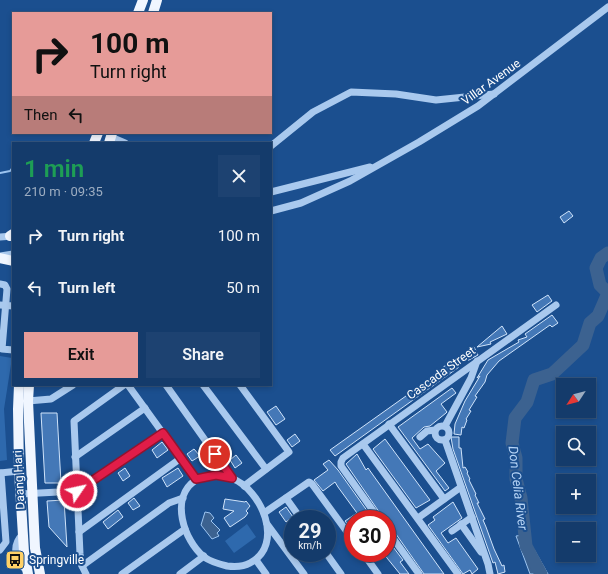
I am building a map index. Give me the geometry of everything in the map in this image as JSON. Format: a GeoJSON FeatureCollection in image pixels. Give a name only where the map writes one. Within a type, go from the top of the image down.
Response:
{"type":"FeatureCollection","features":[{"type":"Feature","properties":{"kind":"main road"},"geometry":{"type":"LineString","coordinates":[[138,12],[143,0]]}},
{"type":"Feature","properties":{"kind":"main road"},"geometry":{"type":"LineString","coordinates":[[153,12],[157,0]]}},
{"type":"Feature","properties":{"kind":"main road"},"geometry":{"type":"LineString","coordinates":[[0,257],[12,261]]}},
{"type":"Feature","properties":{"kind":"main road","name":"Daang Hari"},"geometry":{"type":"LineString","coordinates":[[19,386],[19,471],[23,534],[28,572]]}},
{"type":"Feature","properties":{"kind":"main road","name":"Daang Hari"},"geometry":{"type":"LineString","coordinates":[[29,386],[28,401],[35,548],[40,574]]}},
{"type":"Feature","properties":{"kind":"street","name":"Villar Avenue"},"geometry":{"type":"LineString","coordinates":[[272,211],[301,203],[350,181],[420,142],[495,94],[608,7]]}},
{"type":"Feature","properties":{"kind":"street"},"geometry":{"type":"LineString","coordinates":[[272,145],[313,112],[351,92],[396,94],[436,100],[495,94]]}},
{"type":"Feature","properties":{"kind":"street"},"geometry":{"type":"LineString","coordinates":[[110,138],[122,142]]}},
{"type":"Feature","properties":{"kind":"street","name":"Villar Avenue"},"geometry":{"type":"LineString","coordinates":[[272,192],[380,164]]}},
{"type":"Feature","properties":{"kind":"street"},"geometry":{"type":"LineString","coordinates":[[0,257],[12,254]]}},
{"type":"Feature","properties":{"kind":"street"},"geometry":{"type":"LineString","coordinates":[[0,284],[7,287],[2,350],[12,350]]}},
{"type":"Feature","properties":{"kind":"street","name":"Cascada Street"},"geometry":{"type":"LineString","coordinates":[[373,510],[341,466],[341,462],[389,424],[556,305]]}},
{"type":"Feature","properties":{"kind":"street"},"geometry":{"type":"LineString","coordinates":[[445,426],[471,378],[477,361]]}},
{"type":"Feature","properties":{"kind":"street"},"geometry":{"type":"LineString","coordinates":[[28,401],[51,399],[71,386]]}},
{"type":"Feature","properties":{"kind":"street"},"geometry":{"type":"LineString","coordinates":[[86,574],[82,566],[79,532],[74,421],[123,386]]}},
{"type":"Feature","properties":{"kind":"street"},"geometry":{"type":"LineString","coordinates":[[129,386],[196,479]]}},
{"type":"Feature","properties":{"kind":"street"},"geometry":{"type":"LineString","coordinates":[[167,386],[232,478],[244,486],[255,498],[264,514],[268,536],[266,546],[256,560],[238,570],[214,562],[204,556],[192,543],[185,529],[182,515],[183,498],[189,486],[196,479],[216,475],[232,478]]}},
{"type":"Feature","properties":{"kind":"street"},"geometry":{"type":"LineString","coordinates":[[204,386],[266,469]]}},
{"type":"Feature","properties":{"kind":"street"},"geometry":{"type":"LineString","coordinates":[[241,386],[289,452],[244,486]]}},
{"type":"Feature","properties":{"kind":"street"},"geometry":{"type":"LineString","coordinates":[[75,457],[145,408]]}},
{"type":"Feature","properties":{"kind":"street"},"geometry":{"type":"LineString","coordinates":[[389,424],[444,499]]}},
{"type":"Feature","properties":{"kind":"street"},"geometry":{"type":"LineString","coordinates":[[420,437],[427,431],[435,430],[438,426],[445,426],[449,429],[449,434],[445,440]]}},
{"type":"Feature","properties":{"kind":"street"},"geometry":{"type":"LineString","coordinates":[[435,430],[435,435],[438,439],[445,440]]}},
{"type":"Feature","properties":{"kind":"street"},"geometry":{"type":"LineString","coordinates":[[21,494],[77,491],[163,433]]}},
{"type":"Feature","properties":{"kind":"street"},"geometry":{"type":"LineString","coordinates":[[445,440],[472,516],[490,574]]}},
{"type":"Feature","properties":{"kind":"street"},"geometry":{"type":"LineString","coordinates":[[363,444],[458,574]]}},
{"type":"Feature","properties":{"kind":"street"},"geometry":{"type":"LineString","coordinates":[[79,532],[181,458]]}},
{"type":"Feature","properties":{"kind":"street"},"geometry":{"type":"LineString","coordinates":[[0,550],[6,542],[1,473],[19,471]]}},
{"type":"Feature","properties":{"kind":"street"},"geometry":{"type":"LineString","coordinates":[[264,514],[309,482],[344,528]]}},
{"type":"Feature","properties":{"kind":"street"},"geometry":{"type":"LineString","coordinates":[[418,518],[461,487]]}},
{"type":"Feature","properties":{"kind":"street"},"geometry":{"type":"LineString","coordinates":[[82,566],[169,503],[183,498]]}},
{"type":"Feature","properties":{"kind":"street"},"geometry":{"type":"LineString","coordinates":[[286,498],[295,510]]}},
{"type":"Feature","properties":{"kind":"street"},"geometry":{"type":"LineString","coordinates":[[452,531],[472,516]]}},
{"type":"Feature","properties":{"kind":"street"},"geometry":{"type":"LineString","coordinates":[[266,524],[304,574]]}},
{"type":"Feature","properties":{"kind":"street"},"geometry":{"type":"LineString","coordinates":[[461,524],[486,558]]}},
{"type":"Feature","properties":{"kind":"street"},"geometry":{"type":"LineString","coordinates":[[122,574],[185,529]]}},
{"type":"Feature","properties":{"kind":"street"},"geometry":{"type":"LineString","coordinates":[[396,542],[419,574]]}},
{"type":"Feature","properties":{"kind":"street"},"geometry":{"type":"LineString","coordinates":[[180,574],[204,556]]}},
{"type":"Feature","properties":{"kind":"street"},"geometry":{"type":"LineString","coordinates":[[256,560],[266,574]]}},
{"type":"Feature","properties":{"kind":"street"},"geometry":{"type":"LineString","coordinates":[[332,562],[341,574]]}},
{"type":"Feature","properties":{"kind":"street"},"geometry":{"type":"LineString","coordinates":[[369,562],[378,574]]}},
{"type":"Feature","properties":{"kind":"shaded area"},"geometry":{"type":"Polygon","coordinates":[[[0,356],[12,358],[4,409],[7,460],[0,461],[0,356]]]}},
{"type":"Feature","properties":{"kind":"shaded area"},"geometry":{"type":"Polygon","coordinates":[[[205,512],[210,513],[214,518],[211,521],[220,530],[217,533],[219,536],[212,539],[201,525],[205,512]]]}},
{"type":"Feature","properties":{"kind":"shaded area"},"geometry":{"type":"Polygon","coordinates":[[[247,524],[256,537],[234,553],[225,541],[247,524]]]}},
{"type":"Feature","properties":{"kind":"shaded area"},"geometry":{"type":"Polygon","coordinates":[[[524,535],[548,574],[530,574],[516,536],[524,535]]]}},
{"type":"Feature","properties":{"kind":"building"},"geometry":{"type":"Polygon","coordinates":[[[569,211],[573,216],[564,223],[560,217],[569,211]]]}},
{"type":"Feature","properties":{"kind":"building"},"geometry":{"type":"Polygon","coordinates":[[[548,295],[552,301],[537,312],[532,305],[548,295]]]}},
{"type":"Feature","properties":{"kind":"building"},"geometry":{"type":"Polygon","coordinates":[[[552,315],[558,323],[552,327],[550,325],[499,361],[487,375],[485,382],[475,396],[477,397],[469,410],[471,411],[466,419],[464,428],[462,427],[461,435],[454,434],[455,424],[465,401],[488,360],[519,342],[518,340],[527,337],[525,334],[552,315]]]}},
{"type":"Feature","properties":{"kind":"building"},"geometry":{"type":"Polygon","coordinates":[[[502,326],[507,334],[490,342],[491,344],[477,347],[502,326]]]}},
{"type":"Feature","properties":{"kind":"building"},"geometry":{"type":"Polygon","coordinates":[[[474,347],[478,355],[469,360],[456,363],[459,367],[335,456],[330,450],[420,386],[446,365],[447,366],[469,352],[468,350],[474,347]]]}},
{"type":"Feature","properties":{"kind":"building"},"geometry":{"type":"Polygon","coordinates":[[[452,388],[456,393],[441,404],[447,412],[430,426],[424,427],[412,438],[420,449],[428,444],[445,463],[436,471],[449,488],[445,491],[398,427],[452,388]]]}},
{"type":"Feature","properties":{"kind":"building"},"geometry":{"type":"Polygon","coordinates":[[[276,406],[285,419],[276,425],[267,412],[276,406]]]}},
{"type":"Feature","properties":{"kind":"building"},"geometry":{"type":"Polygon","coordinates":[[[41,413],[57,413],[61,483],[45,483],[41,413]]]}},
{"type":"Feature","properties":{"kind":"building"},"geometry":{"type":"Polygon","coordinates":[[[295,434],[300,441],[292,447],[287,440],[295,434]]]}},
{"type":"Feature","properties":{"kind":"building"},"geometry":{"type":"Polygon","coordinates":[[[451,437],[459,437],[459,448],[461,448],[463,468],[465,467],[468,472],[469,480],[479,503],[477,503],[485,519],[483,520],[494,549],[502,566],[504,565],[505,572],[498,574],[495,562],[493,563],[453,449],[451,437]]]}},
{"type":"Feature","properties":{"kind":"building"},"geometry":{"type":"Polygon","coordinates":[[[385,439],[430,500],[416,508],[373,449],[385,439]]]}},
{"type":"Feature","properties":{"kind":"building"},"geometry":{"type":"Polygon","coordinates":[[[162,442],[168,450],[157,458],[152,450],[162,442]]]}},
{"type":"Feature","properties":{"kind":"building"},"geometry":{"type":"Polygon","coordinates":[[[194,449],[200,456],[192,461],[187,454],[194,449]]]}},
{"type":"Feature","properties":{"kind":"building"},"geometry":{"type":"Polygon","coordinates":[[[357,454],[366,470],[368,468],[444,574],[424,574],[396,534],[396,510],[378,510],[346,464],[357,454]]]}},
{"type":"Feature","properties":{"kind":"building"},"geometry":{"type":"Polygon","coordinates":[[[236,455],[242,463],[235,468],[230,460],[236,455]]]}},
{"type":"Feature","properties":{"kind":"building"},"geometry":{"type":"Polygon","coordinates":[[[329,460],[367,510],[355,510],[335,482],[323,491],[314,480],[328,470],[323,464],[329,460]]]}},
{"type":"Feature","properties":{"kind":"building"},"geometry":{"type":"Polygon","coordinates":[[[125,468],[130,476],[123,481],[118,473],[125,468]]]}},
{"type":"Feature","properties":{"kind":"building"},"geometry":{"type":"Polygon","coordinates":[[[178,468],[183,476],[167,487],[162,478],[178,468]]]}},
{"type":"Feature","properties":{"kind":"building"},"geometry":{"type":"Polygon","coordinates":[[[134,498],[140,506],[133,510],[128,503],[134,498]]]}},
{"type":"Feature","properties":{"kind":"building"},"geometry":{"type":"Polygon","coordinates":[[[225,499],[246,501],[250,506],[246,511],[248,513],[245,517],[230,527],[224,518],[234,511],[223,509],[225,499]]]}},
{"type":"Feature","properties":{"kind":"building"},"geometry":{"type":"Polygon","coordinates":[[[64,500],[67,547],[49,527],[47,501],[64,500]]]}},
{"type":"Feature","properties":{"kind":"building"},"geometry":{"type":"Polygon","coordinates":[[[453,502],[462,518],[441,533],[448,543],[456,538],[478,569],[472,574],[470,570],[463,574],[428,525],[435,520],[433,517],[453,502]]]}},
{"type":"Feature","properties":{"kind":"building"},"geometry":{"type":"Polygon","coordinates":[[[286,507],[288,510],[284,510],[284,519],[279,512],[286,507]]]}},
{"type":"Feature","properties":{"kind":"building"},"geometry":{"type":"Polygon","coordinates":[[[118,510],[123,517],[108,529],[103,522],[118,510]]]}},
{"type":"Feature","properties":{"kind":"building"},"geometry":{"type":"Polygon","coordinates":[[[396,551],[403,560],[400,562],[409,574],[400,574],[391,562],[396,562],[396,551]]]}},
{"type":"Feature","properties":{"kind":"waterway"},"geometry":{"type":"LineString","coordinates":[[0,173],[10,171],[12,168]]}},
{"type":"Feature","properties":{"kind":"waterway","name":"Don Celia River"},"geometry":{"type":"LineString","coordinates":[[541,574],[526,546],[521,498],[516,479],[516,458],[512,443],[515,418],[527,402],[534,380],[552,374],[583,345],[590,323],[598,316],[608,293],[600,285],[596,268],[601,258],[608,253]]}},
{"type":"Feature","properties":{"kind":"place","name":"Springville"},"geometry":{"type":"Point","coordinates":[15,560]}},
{"type":"Feature","properties":{"kind":"route"},"geometry":{"type":"LineString","coordinates":[[77,491],[163,433],[196,479],[216,475],[232,478],[215,454]]}}]}
